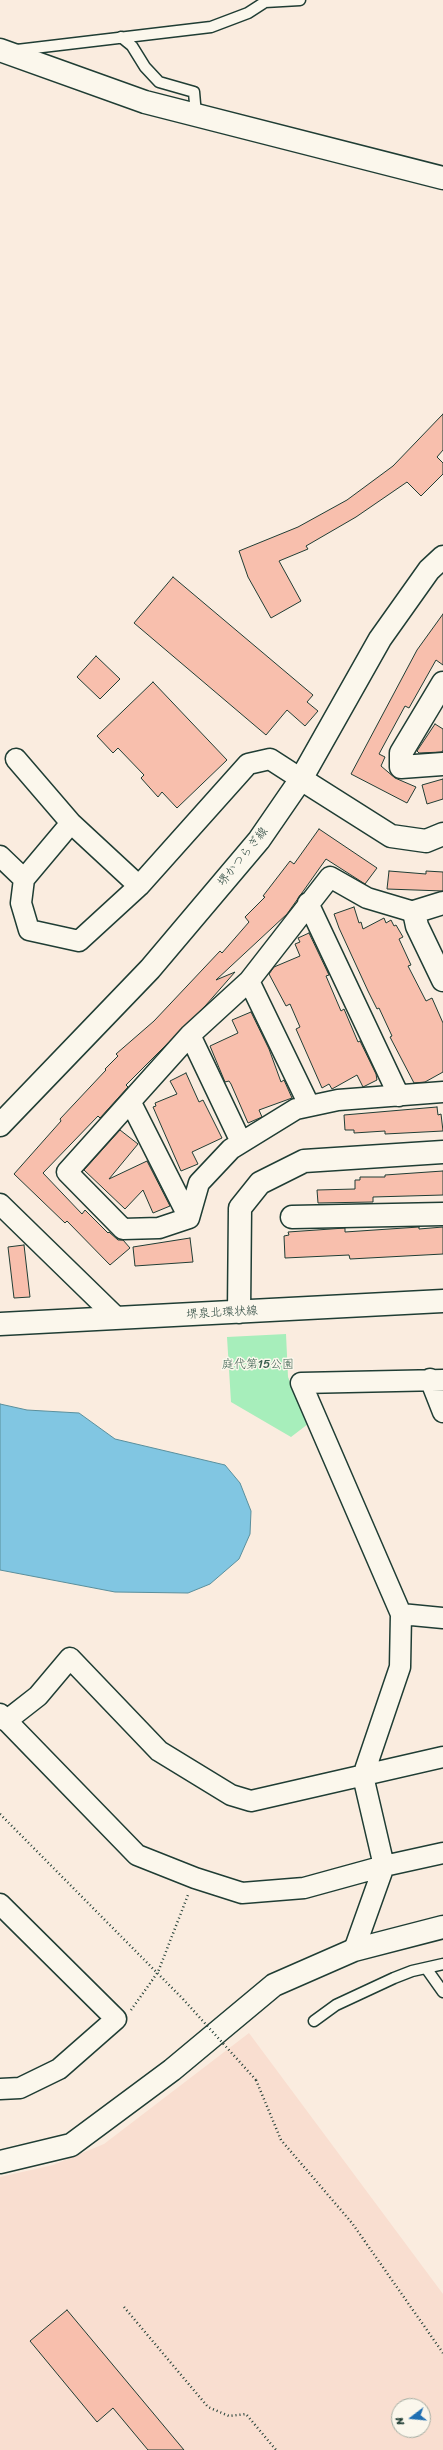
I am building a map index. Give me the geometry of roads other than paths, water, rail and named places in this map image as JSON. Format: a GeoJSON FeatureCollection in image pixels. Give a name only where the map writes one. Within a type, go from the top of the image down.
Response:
{"type":"FeatureCollection","features":[{"type":"Feature","properties":{"kind":"street"},"geometry":{"type":"LineString","coordinates":[[2,51],[146,102],[443,178]]}},
{"type":"Feature","properties":{"kind":"street","name":"堺かつらぎ線"},"geometry":{"type":"LineString","coordinates":[[0,1125],[150,969],[260,840],[301,779],[380,639],[429,570],[443,557]]}},
{"type":"Feature","properties":{"kind":"street"},"geometry":{"type":"LineString","coordinates":[[443,684],[401,753],[401,767],[443,764]]}},
{"type":"Feature","properties":{"kind":"street"},"geometry":{"type":"LineString","coordinates":[[16,759],[71,824],[139,886]]}},
{"type":"Feature","properties":{"kind":"street"},"geometry":{"type":"LineString","coordinates":[[71,824],[24,879],[21,903],[29,930],[79,941],[139,886],[248,764],[270,759],[391,836],[426,841],[443,834]]}},
{"type":"Feature","properties":{"kind":"street"},"geometry":{"type":"LineString","coordinates":[[0,856],[24,879]]}},
{"type":"Feature","properties":{"kind":"street"},"geometry":{"type":"LineString","coordinates":[[189,1218],[159,1228],[123,1229],[67,1172],[131,1103],[190,1035],[249,981],[308,903],[330,878],[367,898],[414,912],[443,903]]}},
{"type":"Feature","properties":{"kind":"street"},"geometry":{"type":"LineString","coordinates":[[308,903],[399,1096]]}},
{"type":"Feature","properties":{"kind":"street"},"geometry":{"type":"LineString","coordinates":[[414,912],[417,926],[443,980]]}},
{"type":"Feature","properties":{"kind":"street"},"geometry":{"type":"LineString","coordinates":[[249,981],[309,1105]]}},
{"type":"Feature","properties":{"kind":"street"},"geometry":{"type":"LineString","coordinates":[[190,1035],[241,1142]]}},
{"type":"Feature","properties":{"kind":"street"},"geometry":{"type":"LineString","coordinates":[[189,1218],[199,1183],[231,1149],[296,1109],[338,1100],[443,1092]]}},
{"type":"Feature","properties":{"kind":"street"},"geometry":{"type":"LineString","coordinates":[[131,1103],[189,1218]]}},
{"type":"Feature","properties":{"kind":"street"},"geometry":{"type":"LineString","coordinates":[[239,1312],[240,1208],[260,1183],[304,1161],[443,1152]]}},
{"type":"Feature","properties":{"kind":"street"},"geometry":{"type":"LineString","coordinates":[[0,1204],[117,1318]]}},
{"type":"Feature","properties":{"kind":"street"},"geometry":{"type":"LineString","coordinates":[[292,1217],[443,1214]]}},
{"type":"Feature","properties":{"kind":"street","name":"堺泉北環状線"},"geometry":{"type":"LineString","coordinates":[[0,1324],[443,1301]]}},
{"type":"Feature","properties":{"kind":"street"},"geometry":{"type":"LineString","coordinates":[[354,1950],[384,1866],[363,1776],[400,1667],[401,1614],[301,1384],[437,1379],[443,1412]]}},
{"type":"Feature","properties":{"kind":"street"},"geometry":{"type":"LineString","coordinates":[[401,1614],[443,1618]]}},
{"type":"Feature","properties":{"kind":"street"},"geometry":{"type":"LineString","coordinates":[[443,1757],[250,1801],[231,1795],[159,1751],[70,1658],[38,1696],[3,1718],[137,1854],[195,1878],[242,1893],[304,1888],[384,1866],[443,1853]]}},
{"type":"Feature","properties":{"kind":"street"},"geometry":{"type":"LineString","coordinates":[[0,1904],[116,2019],[59,2069],[20,2088],[0,2090]]}},
{"type":"Feature","properties":{"kind":"street"},"geometry":{"type":"LineString","coordinates":[[0,2162],[71,2145],[172,2070],[274,1985],[354,1950],[443,1927]]}},
{"type":"Feature","properties":{"kind":"lane"},"geometry":{"type":"LineString","coordinates":[[2,51],[211,28],[248,13],[265,2],[300,0]]}},
{"type":"Feature","properties":{"kind":"lane"},"geometry":{"type":"LineString","coordinates":[[121,37],[132,46],[145,67],[159,82],[194,92],[196,115]]}},
{"type":"Feature","properties":{"kind":"lane"},"geometry":{"type":"LineString","coordinates":[[314,2021],[336,2005],[394,1978],[443,1964]]}},
{"type":"Feature","properties":{"kind":"lane"},"geometry":{"type":"LineString","coordinates":[[426,1968],[443,1992]]}},
{"type":"Feature","properties":{"kind":"water"},"geometry":{"type":"Polygon","coordinates":[[[0,1404],[27,1410],[79,1413],[115,1439],[225,1465],[240,1483],[251,1511],[250,1534],[239,1559],[210,1584],[188,1593],[115,1592],[0,1570],[0,1404]]]}},
{"type":"Feature","properties":{"kind":"park label","name":"庭代第15公園"},"geometry":{"type":"Point","coordinates":[258,1365]}}]}
